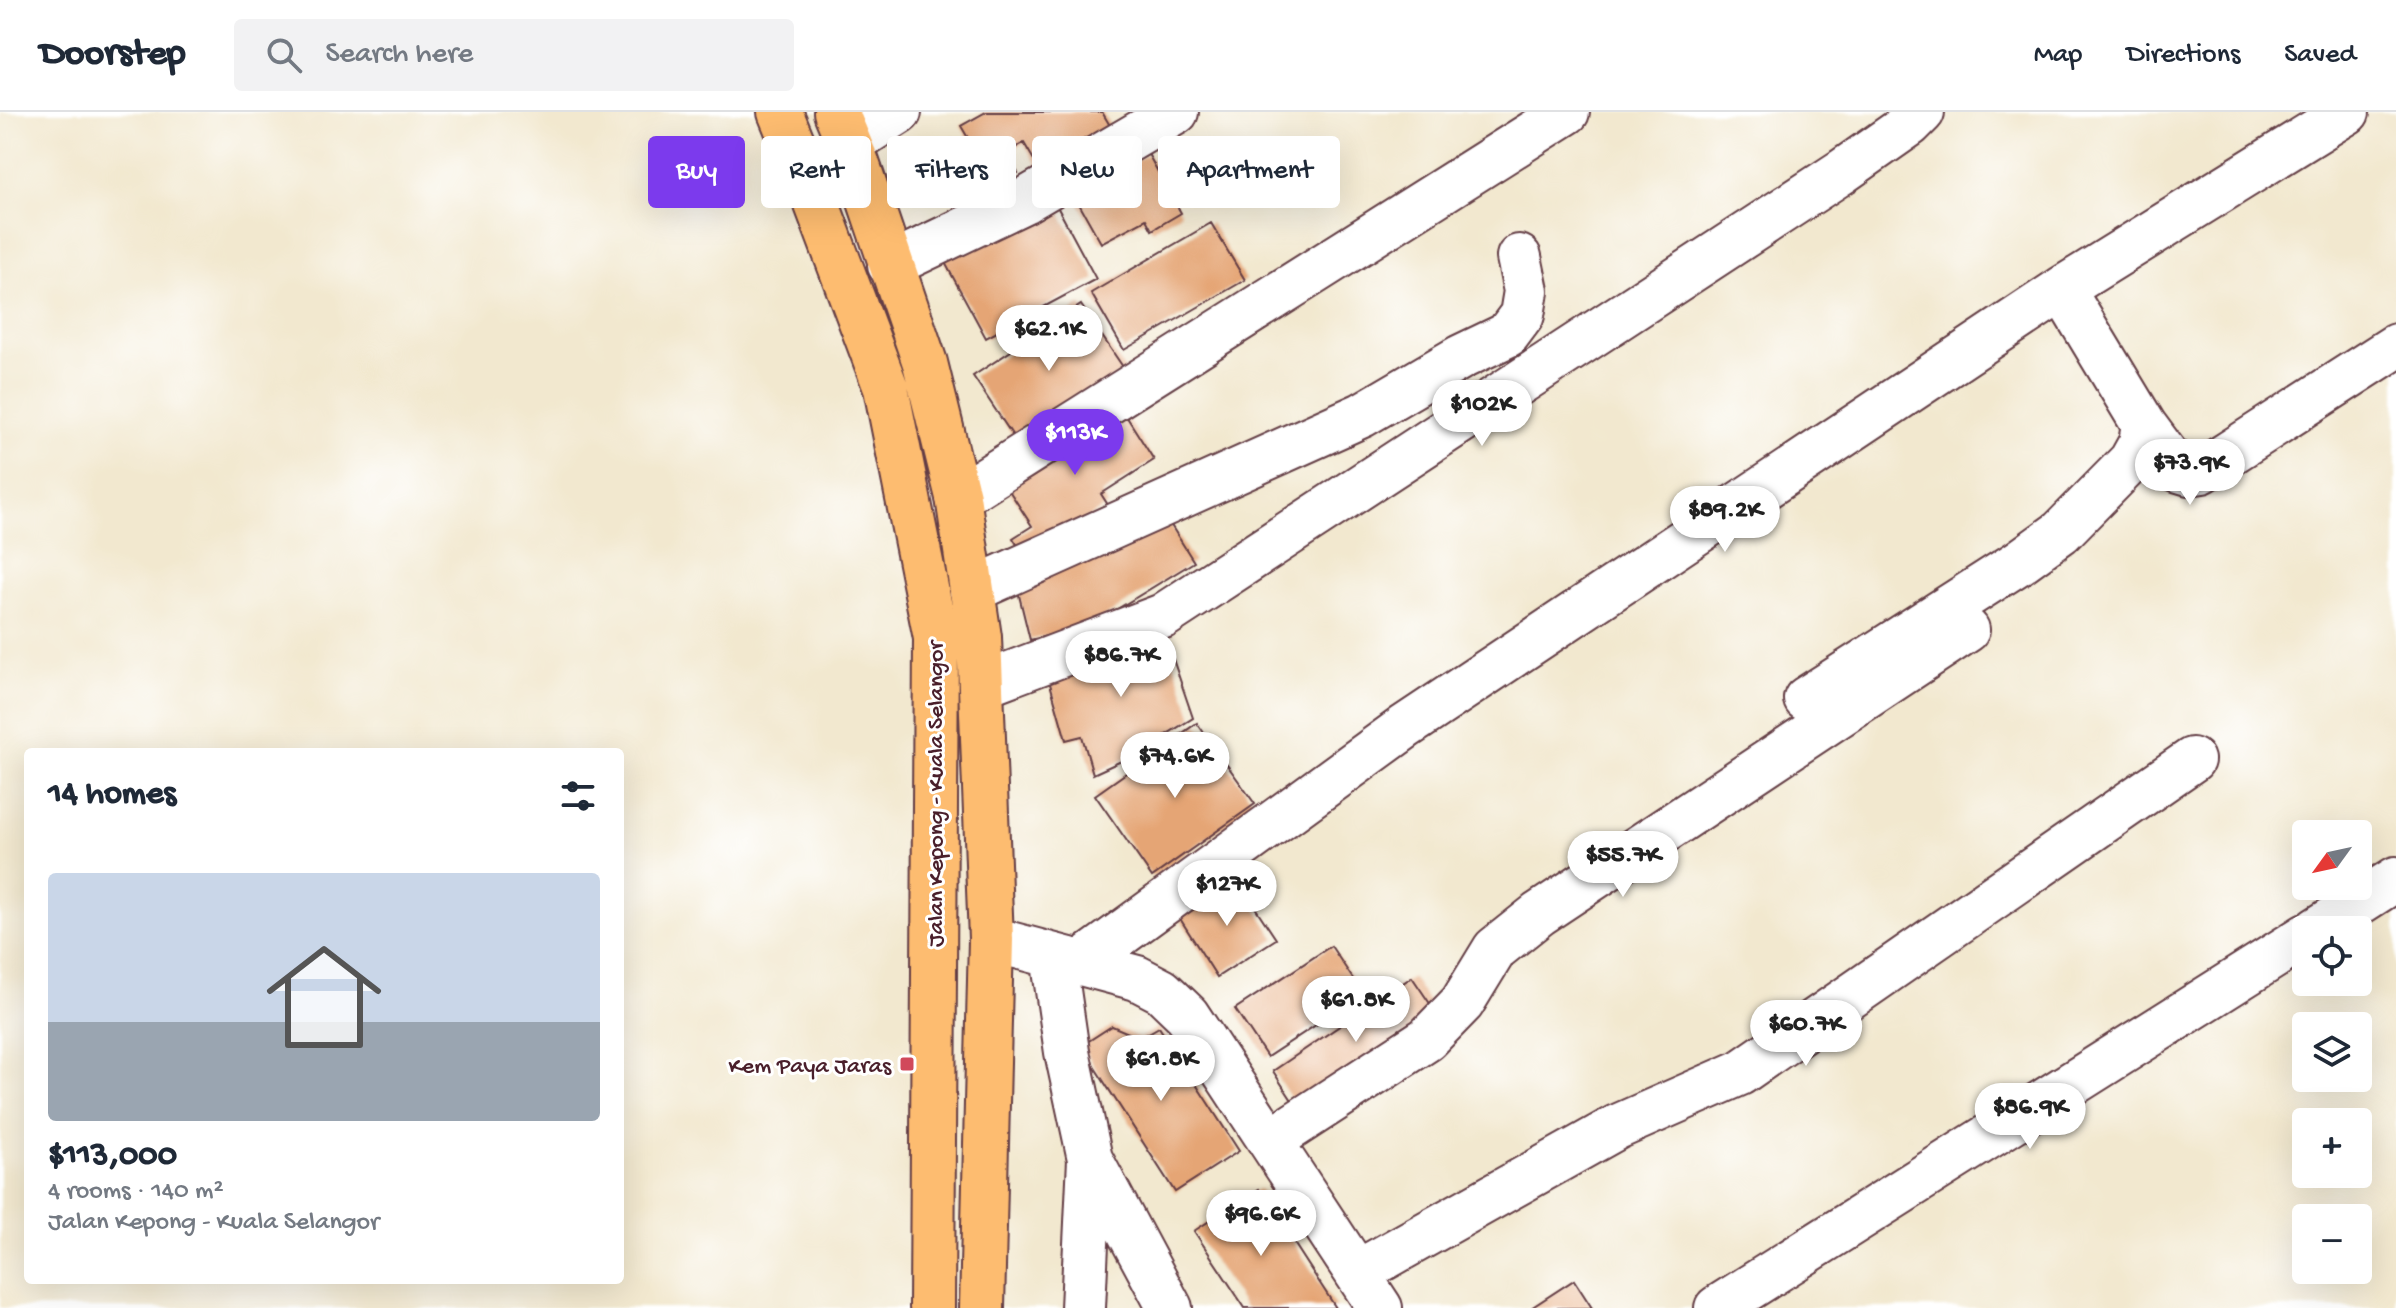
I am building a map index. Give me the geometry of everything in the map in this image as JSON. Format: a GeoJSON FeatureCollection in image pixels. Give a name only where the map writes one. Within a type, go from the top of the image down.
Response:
{"type":"FeatureCollection","features":[{"type":"Feature","properties":{"kind":"highway","name":"Jalan Kepong - Kuala Selangor"},"geometry":{"type":"LineString","coordinates":[[780,112],[790,136]]}},
{"type":"Feature","properties":{"kind":"highway","name":"Jalan Kepong - Kuala Selangor"},"geometry":{"type":"LineString","coordinates":[[843,128],[925,363],[958,497],[979,637],[991,939],[982,1308]]}},
{"type":"Feature","properties":{"kind":"highway","name":"Jalan Kepong - Kuala Selangor"},"geometry":{"type":"LineString","coordinates":[[818,208],[886,388],[936,638],[932,1308]]}},
{"type":"Feature","properties":{"kind":"street"},"geometry":{"type":"LineString","coordinates":[[843,128],[899,112]]}},
{"type":"Feature","properties":{"kind":"street"},"geometry":{"type":"LineString","coordinates":[[890,265],[1024,201],[1176,112]]}},
{"type":"Feature","properties":{"kind":"street"},"geometry":{"type":"LineString","coordinates":[[958,497],[1567,112]]}},
{"type":"Feature","properties":{"kind":"street"},"geometry":{"type":"LineString","coordinates":[[981,685],[1163,616],[1843,171],[1910,124],[1922,112]]}},
{"type":"Feature","properties":{"kind":"street"},"geometry":{"type":"LineString","coordinates":[[1067,959],[1405,727],[2062,289],[2347,112]]}},
{"type":"Feature","properties":{"kind":"street"},"geometry":{"type":"LineString","coordinates":[[972,590],[1362,415],[1461,357],[1507,335],[1522,315],[1526,291],[1519,257]]}},
{"type":"Feature","properties":{"kind":"street"},"geometry":{"type":"LineString","coordinates":[[2062,289],[2144,425],[2179,470],[2189,473],[2202,471],[2396,346]]}},
{"type":"Feature","properties":{"kind":"street"},"geometry":{"type":"LineString","coordinates":[[1806,699],[2061,532],[2131,461],[2141,443],[2144,425]]}},
{"type":"Feature","properties":{"kind":"street"},"geometry":{"type":"LineString","coordinates":[[1270,1141],[1427,1039],[1462,1003],[1495,949],[1539,914],[1967,630]]}},
{"type":"Feature","properties":{"kind":"street"},"geometry":{"type":"LineString","coordinates":[[991,939],[1137,978],[1162,991],[1187,1015],[1369,1290],[1617,1127],[1740,1073],[2192,760]]}},
{"type":"Feature","properties":{"kind":"street"},"geometry":{"type":"LineString","coordinates":[[2338,916],[2396,879]]}},
{"type":"Feature","properties":{"kind":"street"},"geometry":{"type":"LineString","coordinates":[[1717,1308],[2292,945]]}},
{"type":"Feature","properties":{"kind":"street"},"geometry":{"type":"LineString","coordinates":[[1067,959],[1067,1052],[1090,1159],[1150,1288],[1170,1308]]}},
{"type":"Feature","properties":{"kind":"street"},"geometry":{"type":"LineString","coordinates":[[1083,1308],[1090,1159]]}},
{"type":"Feature","properties":{"kind":"building"},"geometry":{"type":"Polygon","coordinates":[[[986,112],[1102,112],[1116,136],[1032,136],[1032,157],[1024,143],[1016,147],[1016,136],[967,136],[961,126],[986,112]]]}},
{"type":"Feature","properties":{"kind":"building"},"geometry":{"type":"Polygon","coordinates":[[[1148,154],[1158,172],[1158,208],[1178,208],[1181,213],[1152,230],[1146,219],[1101,243],[1081,208],[1142,208],[1142,157],[1148,154]]]}},
{"type":"Feature","properties":{"kind":"building"},"geometry":{"type":"Polygon","coordinates":[[[1032,208],[1058,208],[1096,279],[986,338],[942,257],[1032,208]]]}},
{"type":"Feature","properties":{"kind":"building"},"geometry":{"type":"Polygon","coordinates":[[[1211,223],[1245,280],[1124,350],[1091,293],[1211,223]]]}},
{"type":"Feature","properties":{"kind":"building"},"geometry":{"type":"Polygon","coordinates":[[[1081,305],[1125,370],[1017,442],[973,376],[1081,305]]]}},
{"type":"Feature","properties":{"kind":"building"},"geometry":{"type":"Polygon","coordinates":[[[1118,403],[1154,460],[1101,494],[1108,505],[1025,557],[1013,538],[1032,526],[1001,478],[1118,403]]]}},
{"type":"Feature","properties":{"kind":"building"},"geometry":{"type":"Polygon","coordinates":[[[1162,511],[1194,562],[1091,625],[1030,640],[1017,587],[1162,511]]]}},
{"type":"Feature","properties":{"kind":"building"},"geometry":{"type":"Polygon","coordinates":[[[1162,627],[1193,718],[1130,757],[1093,774],[1082,736],[1066,740],[1047,673],[1162,627]]]}},
{"type":"Feature","properties":{"kind":"building"},"geometry":{"type":"Polygon","coordinates":[[[1197,723],[1255,804],[1152,877],[1095,795],[1197,723]]]}},
{"type":"Feature","properties":{"kind":"building"},"geometry":{"type":"Polygon","coordinates":[[[1237,880],[1276,939],[1217,977],[1179,917],[1237,880]]]}},
{"type":"Feature","properties":{"kind":"building"},"geometry":{"type":"Polygon","coordinates":[[[1331,946],[1363,994],[1267,1057],[1235,1009],[1331,946]]]}},
{"type":"Feature","properties":{"kind":"building"},"geometry":{"type":"Polygon","coordinates":[[[1412,977],[1439,1017],[1299,1111],[1273,1071],[1412,977]]]}},
{"type":"Feature","properties":{"kind":"building"},"geometry":{"type":"Polygon","coordinates":[[[1112,1026],[1140,1038],[1159,1027],[1239,1151],[1175,1192],[1081,1046],[1112,1026]]]}},
{"type":"Feature","properties":{"kind":"building"},"geometry":{"type":"Polygon","coordinates":[[[1259,1189],[1336,1308],[1245,1308],[1194,1231],[1259,1189]]]}},
{"type":"Feature","properties":{"kind":"building"},"geometry":{"type":"Polygon","coordinates":[[[1574,1280],[1592,1308],[1531,1308],[1574,1280]]]}},
{"type":"Feature","properties":{"kind":"place","name":"Kem Paya Jaras"},"geometry":{"type":"Point","coordinates":[907,1064]}}]}
